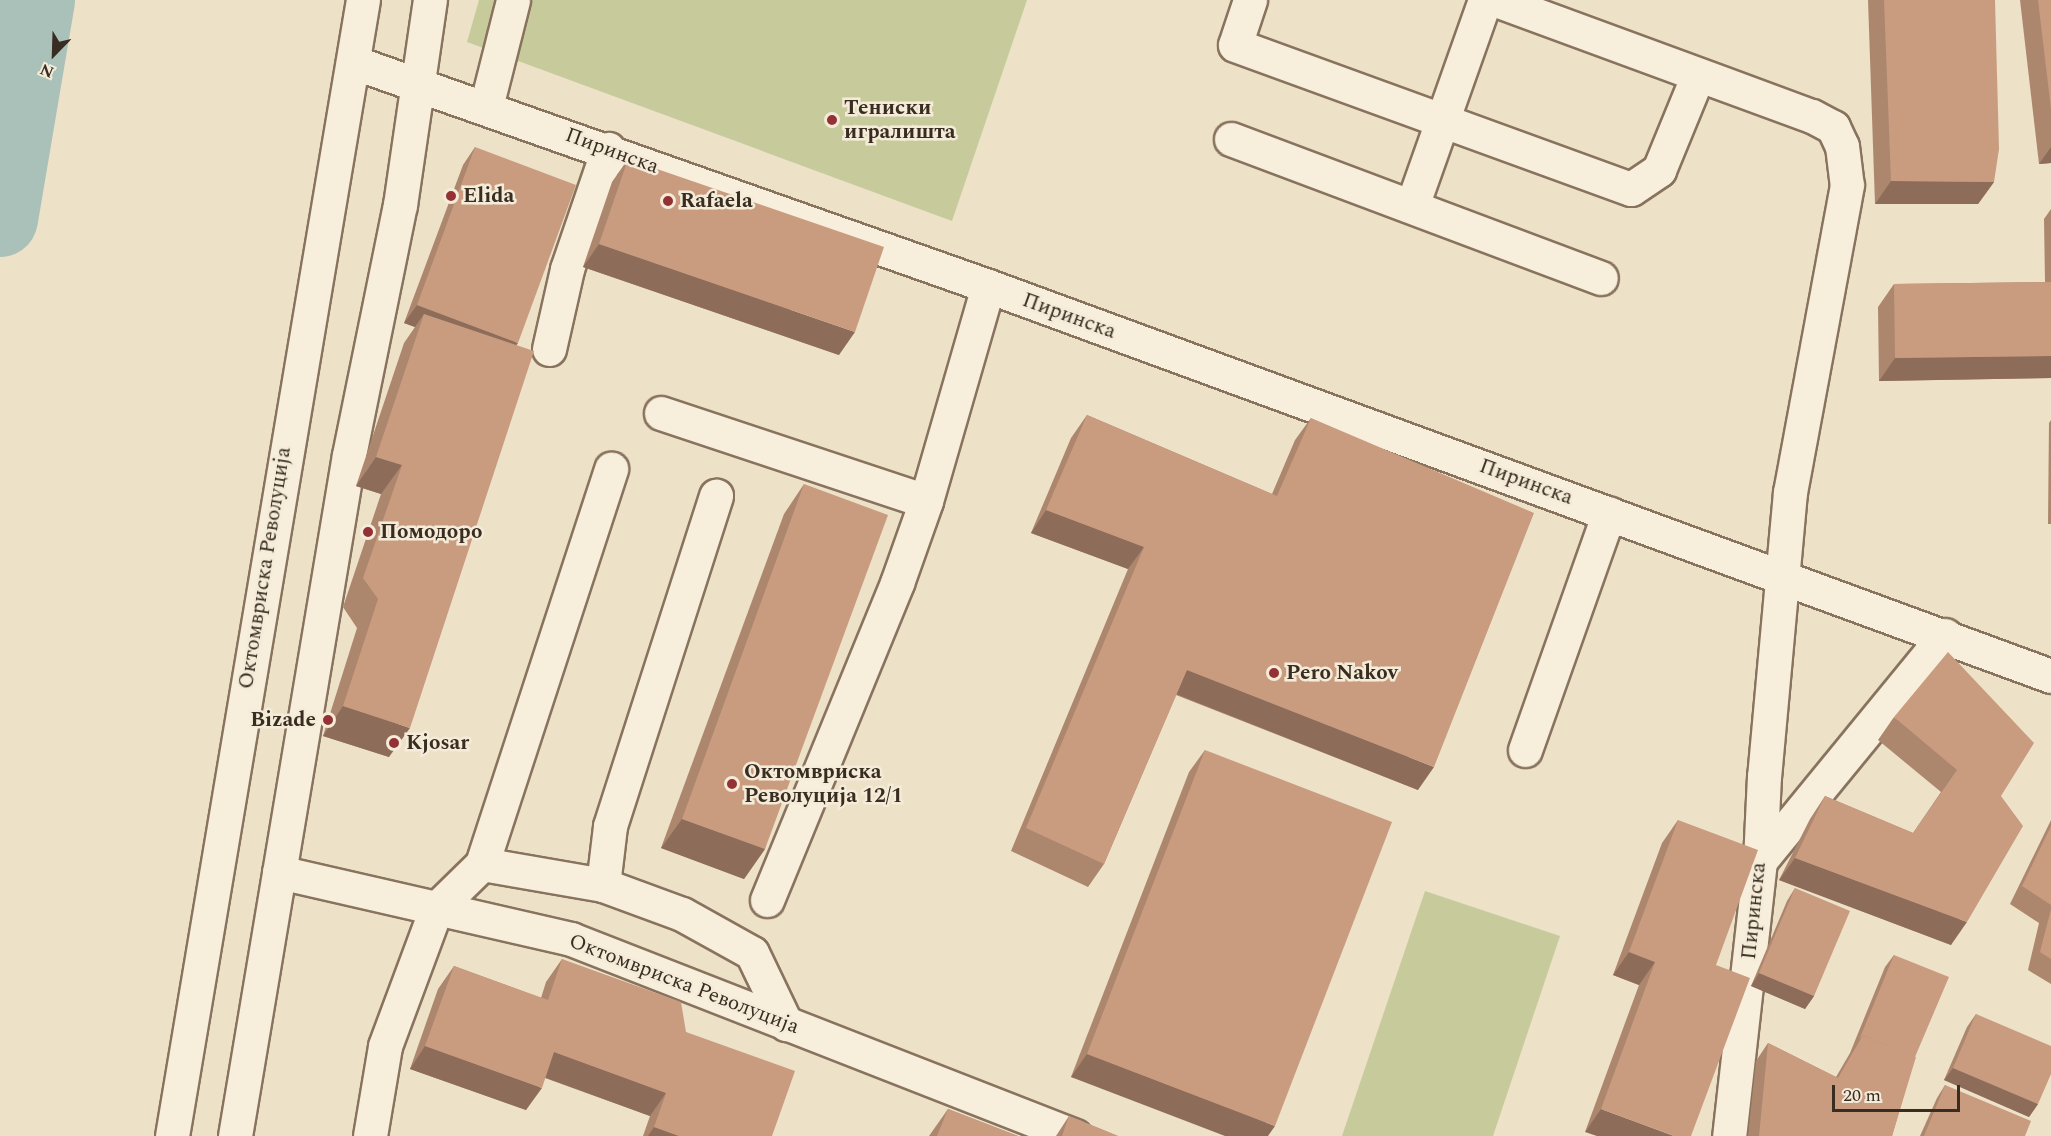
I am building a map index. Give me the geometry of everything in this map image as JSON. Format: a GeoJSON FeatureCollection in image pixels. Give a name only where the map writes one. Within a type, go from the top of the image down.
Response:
{"type":"FeatureCollection","features":[{"type":"Feature","properties":{"kind":"street","name":"Октомвриска Револуција"},"geometry":{"type":"LineString","coordinates":[[172,1136],[286,441],[363,0]]}},
{"type":"Feature","properties":{"kind":"street"},"geometry":{"type":"LineString","coordinates":[[235,1136],[349,455],[400,205],[416,82],[430,0]]}},
{"type":"Feature","properties":{"kind":"street"},"geometry":{"type":"LineString","coordinates":[[486,107],[513,0]]}},
{"type":"Feature","properties":{"kind":"street"},"geometry":{"type":"LineString","coordinates":[[1250,0],[1235,45],[1631,189],[1659,170],[1698,75]]}},
{"type":"Feature","properties":{"kind":"street"},"geometry":{"type":"LineString","coordinates":[[1412,206],[1485,0]]}},
{"type":"Feature","properties":{"kind":"street"},"geometry":{"type":"LineString","coordinates":[[1496,0],[1812,116],[1833,127],[1842,146],[1847,185],[1790,492],[1782,577]]}},
{"type":"Feature","properties":{"kind":"street","name":"Пиринска"},"geometry":{"type":"LineString","coordinates":[[353,62],[608,149],[988,286],[1945,635],[2051,676]]}},
{"type":"Feature","properties":{"kind":"street"},"geometry":{"type":"LineString","coordinates":[[1231,139],[1601,278]]}},
{"type":"Feature","properties":{"kind":"street"},"geometry":{"type":"LineString","coordinates":[[549,350],[567,269],[608,149]]}},
{"type":"Feature","properties":{"kind":"street"},"geometry":{"type":"LineString","coordinates":[[767,900],[897,583],[926,501],[988,286]]}},
{"type":"Feature","properties":{"kind":"street"},"geometry":{"type":"LineString","coordinates":[[662,414],[926,501]]}},
{"type":"Feature","properties":{"kind":"street"},"geometry":{"type":"LineString","coordinates":[[370,1136],[385,1046],[436,909],[482,864],[611,469]]}},
{"type":"Feature","properties":{"kind":"street"},"geometry":{"type":"LineString","coordinates":[[603,885],[610,826],[716,496]]}},
{"type":"Feature","properties":{"kind":"street"},"geometry":{"type":"LineString","coordinates":[[1525,750],[1609,513]]}},
{"type":"Feature","properties":{"kind":"street","name":"Пиринска"},"geometry":{"type":"LineString","coordinates":[[1729,1136],[1760,861],[1764,776],[1782,577]]}},
{"type":"Feature","properties":{"kind":"street"},"geometry":{"type":"LineString","coordinates":[[1760,861],[1945,635]]}},
{"type":"Feature","properties":{"kind":"street"},"geometry":{"type":"LineString","coordinates":[[482,864],[603,885],[682,914],[752,953],[786,1024]]}},
{"type":"Feature","properties":{"kind":"street","name":"Октомвриска Револуција"},"geometry":{"type":"LineString","coordinates":[[279,872],[571,939],[786,1024],[864,1051],[1075,1136]]}},
{"type":"Feature","properties":{"kind":"green space","name":"Тениски игралишта"},"geometry":{"type":"Polygon","coordinates":[[[479,0],[1027,0],[952,221],[467,42],[479,0]]]}},
{"type":"Feature","properties":{"kind":"green space"},"geometry":{"type":"Polygon","coordinates":[[[1425,891],[1560,936],[1493,1136],[1342,1136],[1425,891]]]}},
{"type":"Feature","properties":{"kind":"building"},"geometry":{"type":"Polygon","coordinates":[[[1884,0],[1995,0],[1999,149],[1994,182],[1891,181],[1884,0]]]}},
{"type":"Feature","properties":{"kind":"building"},"geometry":{"type":"Polygon","coordinates":[[[2038,0],[2051,0],[2051,109],[2038,0]]]}},
{"type":"Feature","properties":{"kind":"building"},"geometry":{"type":"Polygon","coordinates":[[[475,147],[576,185],[518,343],[417,305],[475,147]]]}},
{"type":"Feature","properties":{"kind":"building"},"geometry":{"type":"Polygon","coordinates":[[[628,159],[884,247],[855,332],[599,244],[628,159]]]}},
{"type":"Feature","properties":{"kind":"building"},"geometry":{"type":"Polygon","coordinates":[[[2051,282],[2051,356],[1895,358],[1894,284],[2051,282]]]}},
{"type":"Feature","properties":{"kind":"building"},"geometry":{"type":"Polygon","coordinates":[[[424,314],[534,351],[410,728],[343,706],[378,599],[363,578],[402,465],[376,457],[424,314]]]}},
{"type":"Feature","properties":{"kind":"building","name":"Pero Nakov"},"geometry":{"type":"Polygon","coordinates":[[[1087,415],[1277,496],[1311,418],[1534,513],[1434,767],[1187,670],[1104,864],[1026,828],[1144,547],[1046,510],[1087,415]]]}},
{"type":"Feature","properties":{"kind":"building"},"geometry":{"type":"Polygon","coordinates":[[[804,484],[888,515],[765,849],[682,819],[804,484]]]}},
{"type":"Feature","properties":{"kind":"building"},"geometry":{"type":"Polygon","coordinates":[[[1948,652],[2034,743],[2001,796],[2023,826],[1967,922],[1795,858],[1825,796],[1913,833],[1957,770],[1894,717],[1948,652]]]}},
{"type":"Feature","properties":{"kind":"building"},"geometry":{"type":"Polygon","coordinates":[[[1205,750],[1392,822],[1275,1126],[1087,1054],[1205,750]]]}},
{"type":"Feature","properties":{"kind":"building"},"geometry":{"type":"Polygon","coordinates":[[[1678,820],[1758,850],[1716,965],[1750,978],[1691,1136],[1674,1136],[1601,1109],[1655,962],[1629,952],[1678,820]]]}},
{"type":"Feature","properties":{"kind":"building"},"geometry":{"type":"Polygon","coordinates":[[[2051,826],[2051,905],[2022,886],[2051,826]]]}},
{"type":"Feature","properties":{"kind":"building"},"geometry":{"type":"Polygon","coordinates":[[[1795,888],[1850,911],[1814,996],[1759,973],[1795,888]]]}},
{"type":"Feature","properties":{"kind":"building"},"geometry":{"type":"Polygon","coordinates":[[[2051,909],[2051,959],[2040,952],[2051,909]]]}},
{"type":"Feature","properties":{"kind":"building"},"geometry":{"type":"Polygon","coordinates":[[[1894,955],[1949,977],[1915,1057],[1863,1035],[1859,1040],[1894,955]]]}},
{"type":"Feature","properties":{"kind":"building"},"geometry":{"type":"Polygon","coordinates":[[[562,959],[681,1002],[686,1032],[795,1071],[772,1136],[679,1136],[654,1127],[666,1093],[554,1052],[542,1088],[425,1046],[454,966],[548,1000],[562,959]]]}},
{"type":"Feature","properties":{"kind":"building"},"geometry":{"type":"Polygon","coordinates":[[[1976,1014],[2051,1046],[2051,1074],[2038,1104],[1953,1068],[1976,1014]]]}},
{"type":"Feature","properties":{"kind":"building"},"geometry":{"type":"Polygon","coordinates":[[[1863,1035],[1916,1057],[1892,1136],[1759,1136],[1768,1043],[1838,1078],[1863,1035]]]}},
{"type":"Feature","properties":{"kind":"building"},"geometry":{"type":"Polygon","coordinates":[[[1945,1085],[2031,1121],[2025,1136],[1924,1136],[1945,1085]]]}},
{"type":"Feature","properties":{"kind":"building"},"geometry":{"type":"Polygon","coordinates":[[[948,1109],[1018,1136],[937,1136],[948,1109]]]}},
{"type":"Feature","properties":{"kind":"building"},"geometry":{"type":"Polygon","coordinates":[[[1069,1116],[1118,1136],[1062,1136],[1069,1116]]]}},
{"type":"Feature","properties":{"kind":"waterway"},"geometry":{"type":"LineString","coordinates":[[0,219],[37,0]]}},
{"type":"Feature","properties":{"kind":"place","name":"Тениски игралишта"},"geometry":{"type":"Point","coordinates":[832,120]}},
{"type":"Feature","properties":{"kind":"place","name":"Elida"},"geometry":{"type":"Point","coordinates":[451,196]}},
{"type":"Feature","properties":{"kind":"place","name":"Rafaela"},"geometry":{"type":"Point","coordinates":[668,201]}},
{"type":"Feature","properties":{"kind":"place","name":"Помодоро"},"geometry":{"type":"Point","coordinates":[368,532]}},
{"type":"Feature","properties":{"kind":"place","name":"Pero Nakov"},"geometry":{"type":"Point","coordinates":[1274,673]}},
{"type":"Feature","properties":{"kind":"place","name":"Bizade"},"geometry":{"type":"Point","coordinates":[328,720]}},
{"type":"Feature","properties":{"kind":"place","name":"Kjosar"},"geometry":{"type":"Point","coordinates":[394,743]}},
{"type":"Feature","properties":{"kind":"place","name":"Октомвриска Револуција 12/1"},"geometry":{"type":"Point","coordinates":[732,784]}}]}
